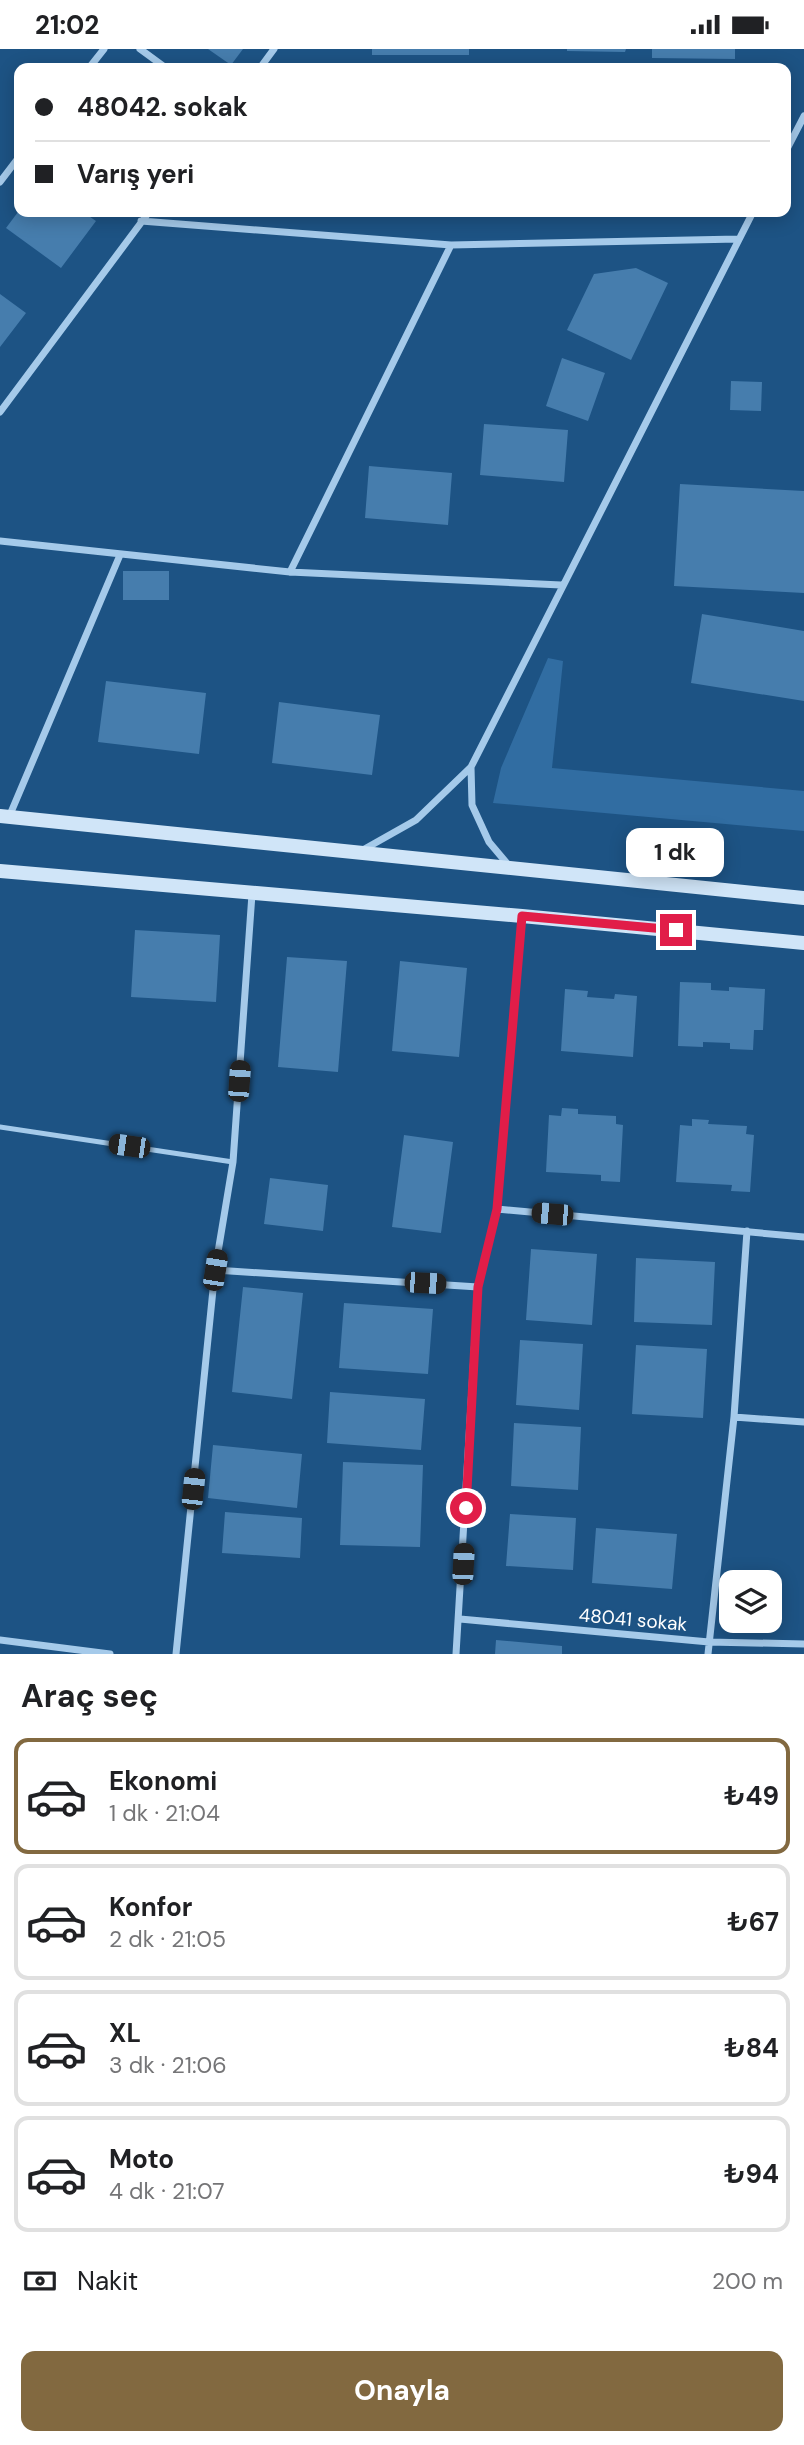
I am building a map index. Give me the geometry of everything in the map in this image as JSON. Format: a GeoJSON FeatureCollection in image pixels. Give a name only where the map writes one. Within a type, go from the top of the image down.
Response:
{"type":"FeatureCollection","features":[{"type":"Feature","properties":{"kind":"main road"},"geometry":{"type":"LineString","coordinates":[[4,816],[804,898]]}},
{"type":"Feature","properties":{"kind":"main road"},"geometry":{"type":"LineString","coordinates":[[0,871],[804,943]]}},
{"type":"Feature","properties":{"kind":"street"},"geometry":{"type":"LineString","coordinates":[[93,63],[104,49]]}},
{"type":"Feature","properties":{"kind":"street"},"geometry":{"type":"LineString","coordinates":[[140,49],[159,63]]}},
{"type":"Feature","properties":{"kind":"street"},"geometry":{"type":"LineString","coordinates":[[791,141],[804,116]]}},
{"type":"Feature","properties":{"kind":"street"},"geometry":{"type":"LineString","coordinates":[[0,182],[14,164]]}},
{"type":"Feature","properties":{"kind":"street"},"geometry":{"type":"LineString","coordinates":[[0,412],[145,217]]}},
{"type":"Feature","properties":{"kind":"street"},"geometry":{"type":"LineString","coordinates":[[359,852],[416,820],[471,767],[561,585],[750,217]]}},
{"type":"Feature","properties":{"kind":"street"},"geometry":{"type":"LineString","coordinates":[[141,221],[451,245],[738,239]]}},
{"type":"Feature","properties":{"kind":"street"},"geometry":{"type":"LineString","coordinates":[[290,572],[451,245]]}},
{"type":"Feature","properties":{"kind":"street"},"geometry":{"type":"LineString","coordinates":[[0,541],[290,572],[561,585]]}},
{"type":"Feature","properties":{"kind":"street"},"geometry":{"type":"LineString","coordinates":[[4,816],[120,555]]}},
{"type":"Feature","properties":{"kind":"street"},"geometry":{"type":"LineString","coordinates":[[471,767],[472,805],[489,842],[511,868]]}},
{"type":"Feature","properties":{"kind":"street"},"geometry":{"type":"LineString","coordinates":[[176,1654],[215,1270],[233,1161],[253,894]]}},
{"type":"Feature","properties":{"kind":"street"},"geometry":{"type":"LineString","coordinates":[[456,1654],[478,1287],[497,1209],[522,916]]}},
{"type":"Feature","properties":{"kind":"street"},"geometry":{"type":"LineString","coordinates":[[497,1209],[804,1237]]}},
{"type":"Feature","properties":{"kind":"street"},"geometry":{"type":"LineString","coordinates":[[708,1654],[734,1417],[747,1231]]}},
{"type":"Feature","properties":{"kind":"street"},"geometry":{"type":"LineString","coordinates":[[215,1270],[478,1287]]}},
{"type":"Feature","properties":{"kind":"street"},"geometry":{"type":"LineString","coordinates":[[734,1417],[804,1422]]}},
{"type":"Feature","properties":{"kind":"street","name":"48041 sokak"},"geometry":{"type":"LineString","coordinates":[[460,1619],[709,1642],[804,1644]]}},
{"type":"Feature","properties":{"kind":"street"},"geometry":{"type":"LineString","coordinates":[[0,1640],[110,1654]]}},
{"type":"Feature","properties":{"kind":"lane"},"geometry":{"type":"LineString","coordinates":[[0,1127],[233,1161]]}},
{"type":"Feature","properties":{"kind":"shaded area"},"geometry":{"type":"Polygon","coordinates":[[[548,658],[563,661],[552,768],[804,791],[804,831],[493,803],[501,768],[548,658]]]}},
{"type":"Feature","properties":{"kind":"building"},"geometry":{"type":"Polygon","coordinates":[[[208,49],[243,49],[232,63],[228,63],[208,49]]]}},
{"type":"Feature","properties":{"kind":"building"},"geometry":{"type":"Polygon","coordinates":[[[372,49],[469,49],[469,55],[372,55],[372,49]]]}},
{"type":"Feature","properties":{"kind":"building"},"geometry":{"type":"Polygon","coordinates":[[[567,49],[626,49],[625,52],[567,49]]]}},
{"type":"Feature","properties":{"kind":"building"},"geometry":{"type":"Polygon","coordinates":[[[652,49],[735,49],[735,59],[652,58],[652,49]]]}},
{"type":"Feature","properties":{"kind":"building"},"geometry":{"type":"Polygon","coordinates":[[[14,217],[90,217],[96,221],[61,268],[6,228],[14,217]]]}},
{"type":"Feature","properties":{"kind":"building"},"geometry":{"type":"Polygon","coordinates":[[[636,268],[668,283],[631,360],[567,330],[594,274],[636,268]]]}},
{"type":"Feature","properties":{"kind":"building"},"geometry":{"type":"Polygon","coordinates":[[[0,294],[26,313],[0,347],[0,294]]]}},
{"type":"Feature","properties":{"kind":"building"},"geometry":{"type":"Polygon","coordinates":[[[562,358],[605,373],[588,421],[546,406],[562,358]]]}},
{"type":"Feature","properties":{"kind":"building"},"geometry":{"type":"Polygon","coordinates":[[[731,381],[762,382],[761,411],[730,410],[731,381]]]}},
{"type":"Feature","properties":{"kind":"building"},"geometry":{"type":"Polygon","coordinates":[[[484,424],[568,430],[564,482],[480,475],[484,424]]]}},
{"type":"Feature","properties":{"kind":"building"},"geometry":{"type":"Polygon","coordinates":[[[369,466],[452,473],[448,525],[365,518],[369,466]]]}},
{"type":"Feature","properties":{"kind":"building"},"geometry":{"type":"Polygon","coordinates":[[[680,484],[804,491],[804,593],[674,586],[680,484]]]}},
{"type":"Feature","properties":{"kind":"building"},"geometry":{"type":"Polygon","coordinates":[[[123,571],[169,571],[169,600],[123,600],[123,571]]]}},
{"type":"Feature","properties":{"kind":"building"},"geometry":{"type":"Polygon","coordinates":[[[702,614],[804,631],[804,701],[691,683],[702,614]]]}},
{"type":"Feature","properties":{"kind":"building"},"geometry":{"type":"Polygon","coordinates":[[[106,681],[206,693],[199,754],[98,742],[106,681]]]}},
{"type":"Feature","properties":{"kind":"building"},"geometry":{"type":"Polygon","coordinates":[[[279,702],[380,715],[372,775],[272,763],[279,702]]]}},
{"type":"Feature","properties":{"kind":"building"},"geometry":{"type":"Polygon","coordinates":[[[135,930],[220,935],[216,1002],[131,997],[135,930]]]}},
{"type":"Feature","properties":{"kind":"building"},"geometry":{"type":"Polygon","coordinates":[[[287,957],[347,961],[338,1072],[278,1067],[287,957]]]}},
{"type":"Feature","properties":{"kind":"building"},"geometry":{"type":"Polygon","coordinates":[[[400,961],[467,968],[459,1057],[392,1051],[400,961]]]}},
{"type":"Feature","properties":{"kind":"building"},"geometry":{"type":"Polygon","coordinates":[[[680,982],[711,983],[711,990],[729,991],[729,987],[765,989],[763,1030],[754,1030],[753,1050],[730,1049],[730,1043],[703,1042],[703,1047],[678,1046],[680,982]]]}},
{"type":"Feature","properties":{"kind":"building"},"geometry":{"type":"Polygon","coordinates":[[[565,989],[588,991],[587,997],[614,999],[615,994],[637,996],[633,1057],[561,1051],[565,989]]]}},
{"type":"Feature","properties":{"kind":"building"},"geometry":{"type":"Polygon","coordinates":[[[562,1108],[578,1109],[578,1114],[616,1116],[616,1124],[623,1125],[620,1182],[601,1181],[601,1175],[546,1172],[549,1115],[561,1116],[562,1108]]]}},
{"type":"Feature","properties":{"kind":"building"},"geometry":{"type":"Polygon","coordinates":[[[692,1119],[709,1120],[708,1124],[747,1126],[746,1134],[754,1135],[750,1192],[731,1191],[732,1185],[676,1182],[680,1125],[692,1126],[692,1119]]]}},
{"type":"Feature","properties":{"kind":"building"},"geometry":{"type":"Polygon","coordinates":[[[404,1135],[453,1142],[441,1233],[392,1227],[404,1135]]]}},
{"type":"Feature","properties":{"kind":"building"},"geometry":{"type":"Polygon","coordinates":[[[270,1178],[328,1185],[323,1231],[264,1224],[270,1178]]]}},
{"type":"Feature","properties":{"kind":"building"},"geometry":{"type":"Polygon","coordinates":[[[531,1249],[597,1254],[592,1325],[526,1320],[531,1249]]]}},
{"type":"Feature","properties":{"kind":"building"},"geometry":{"type":"Polygon","coordinates":[[[636,1258],[715,1262],[712,1325],[634,1322],[636,1258]]]}},
{"type":"Feature","properties":{"kind":"building"},"geometry":{"type":"Polygon","coordinates":[[[243,1287],[303,1293],[292,1399],[232,1392],[243,1287]]]}},
{"type":"Feature","properties":{"kind":"building"},"geometry":{"type":"Polygon","coordinates":[[[344,1303],[433,1309],[428,1374],[339,1368],[344,1303]]]}},
{"type":"Feature","properties":{"kind":"building"},"geometry":{"type":"Polygon","coordinates":[[[520,1340],[583,1344],[579,1410],[516,1405],[520,1340]]]}},
{"type":"Feature","properties":{"kind":"building"},"geometry":{"type":"Polygon","coordinates":[[[636,1345],[707,1349],[703,1418],[632,1414],[636,1345]]]}},
{"type":"Feature","properties":{"kind":"building"},"geometry":{"type":"Polygon","coordinates":[[[330,1392],[425,1399],[421,1450],[327,1443],[330,1392]]]}},
{"type":"Feature","properties":{"kind":"building"},"geometry":{"type":"Polygon","coordinates":[[[514,1423],[581,1427],[578,1490],[511,1486],[514,1423]]]}},
{"type":"Feature","properties":{"kind":"building"},"geometry":{"type":"Polygon","coordinates":[[[213,1445],[302,1454],[297,1508],[208,1498],[213,1445]]]}},
{"type":"Feature","properties":{"kind":"building"},"geometry":{"type":"Polygon","coordinates":[[[343,1462],[423,1465],[420,1547],[340,1545],[343,1462]]]}},
{"type":"Feature","properties":{"kind":"building"},"geometry":{"type":"Polygon","coordinates":[[[225,1512],[302,1518],[300,1558],[222,1553],[225,1512]]]}},
{"type":"Feature","properties":{"kind":"building"},"geometry":{"type":"Polygon","coordinates":[[[510,1514],[576,1518],[573,1570],[506,1566],[510,1514]]]}},
{"type":"Feature","properties":{"kind":"building"},"geometry":{"type":"Polygon","coordinates":[[[596,1528],[677,1534],[672,1589],[592,1583],[596,1528]]]}},
{"type":"Feature","properties":{"kind":"building"},"geometry":{"type":"Polygon","coordinates":[[[496,1640],[562,1646],[562,1654],[495,1654],[496,1640]]]}},
{"type":"Feature","properties":{"kind":"route"},"geometry":{"type":"LineString","coordinates":[[466,1508],[478,1287],[497,1209],[522,916],[676,930]]}}]}
